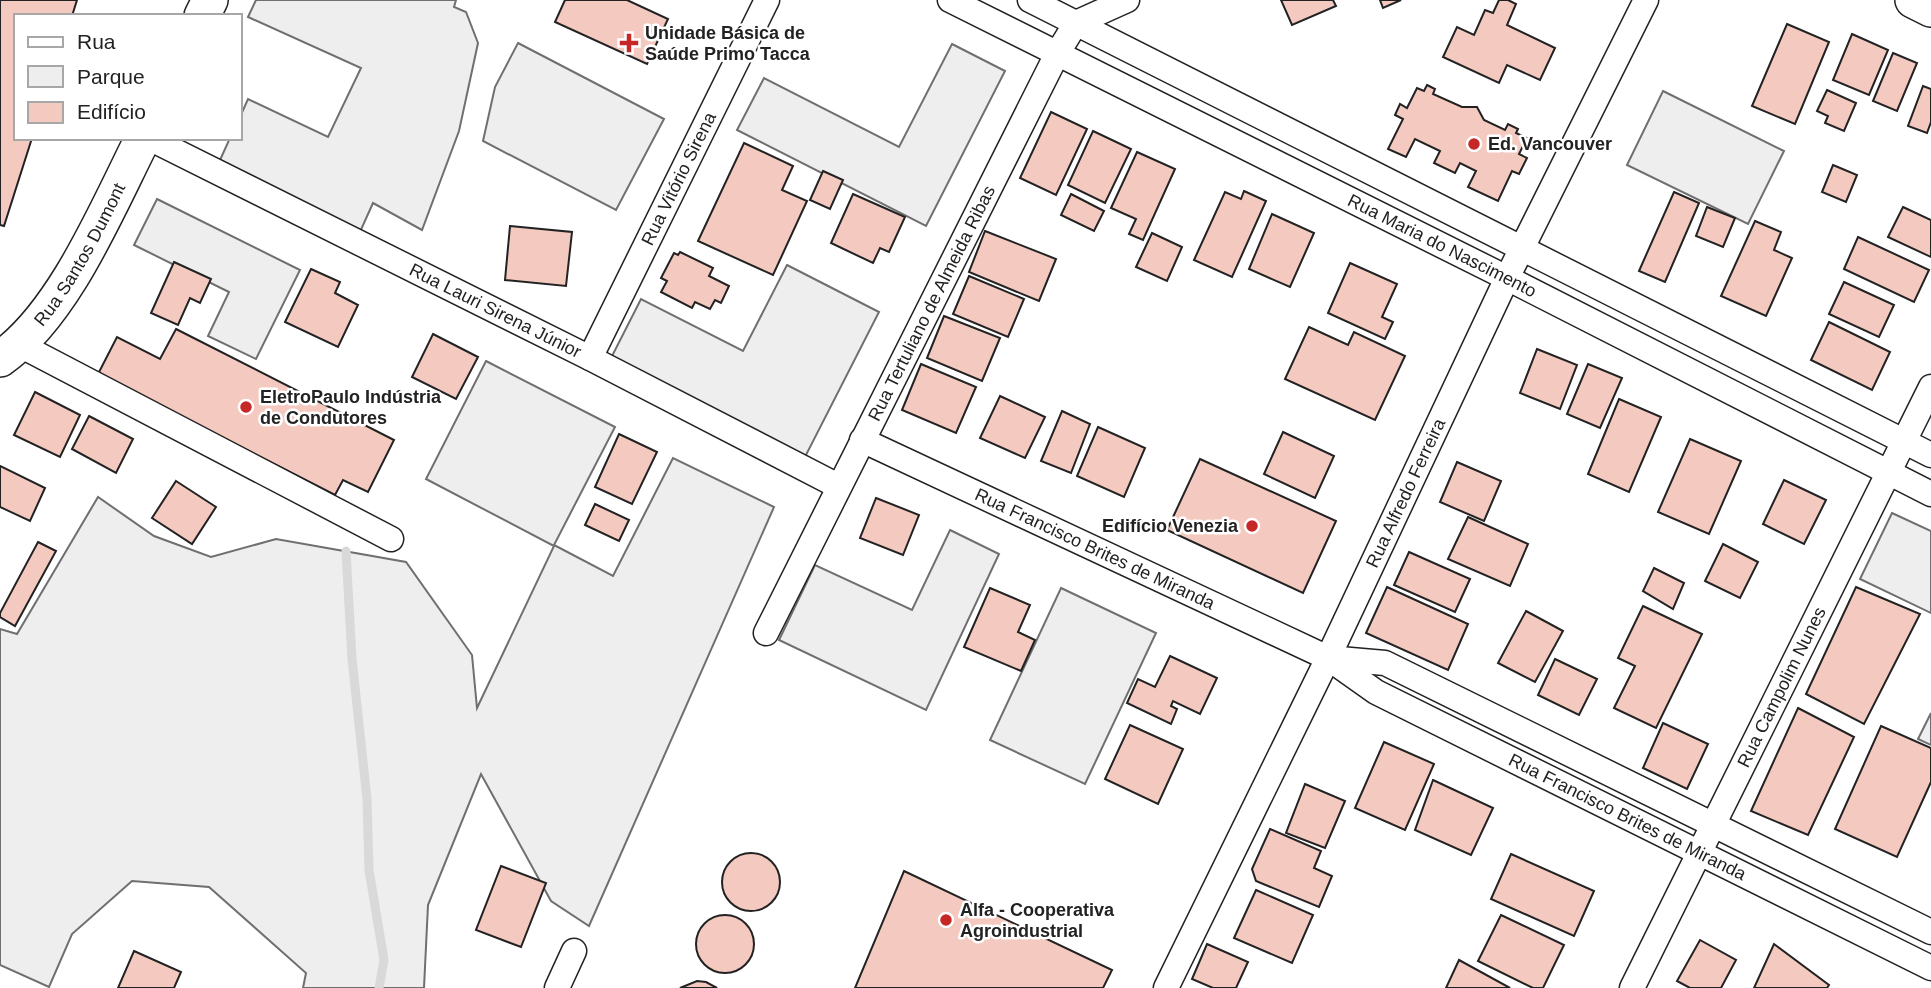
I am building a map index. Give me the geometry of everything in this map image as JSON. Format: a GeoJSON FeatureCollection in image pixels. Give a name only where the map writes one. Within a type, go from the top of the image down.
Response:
{"type":"FeatureCollection","features":[{"type":"Feature","properties":{"kind":"main road"},"geometry":{"type":"LineString","coordinates":[[1913,0],[1931,9]]}},
{"type":"Feature","properties":{"kind":"main road","name":"Rua Santos Dumont"},"geometry":{"type":"LineString","coordinates":[[10,352],[50,311],[142,140]]}},
{"type":"Feature","properties":{"kind":"street","name":"Rua Vitório Sirena"},"geometry":{"type":"LineString","coordinates":[[590,358],[768,0]]}},
{"type":"Feature","properties":{"kind":"street","name":"Rua Maria do Nascimento"},"geometry":{"type":"LineString","coordinates":[[950,0],[1507,278],[1931,494]]}},
{"type":"Feature","properties":{"kind":"street","name":"Rua Maria do Nascimento"},"geometry":{"type":"LineString","coordinates":[[1030,0],[1931,455]]}},
{"type":"Feature","properties":{"kind":"street"},"geometry":{"type":"LineString","coordinates":[[1076,23],[1127,0]]}},
{"type":"Feature","properties":{"kind":"street","name":"Rua Alfredo Ferreira"},"geometry":{"type":"LineString","coordinates":[[1166,988],[1328,658],[1507,278],[1646,0]]}},
{"type":"Feature","properties":{"kind":"street","name":"Rua Tertuliano de Almeida Ribas"},"geometry":{"type":"LineString","coordinates":[[766,633],[1057,54],[1076,23]]}},
{"type":"Feature","properties":{"kind":"street","name":"Rua Lauri Sirena Júnior"},"geometry":{"type":"LineString","coordinates":[[153,140],[590,358],[838,486]]}},
{"type":"Feature","properties":{"kind":"street"},"geometry":{"type":"LineString","coordinates":[[1656,354],[1670,324]]}},
{"type":"Feature","properties":{"kind":"street"},"geometry":{"type":"LineString","coordinates":[[10,352],[391,539]]}},
{"type":"Feature","properties":{"kind":"street"},"geometry":{"type":"LineString","coordinates":[[1757,405],[1772,375]]}},
{"type":"Feature","properties":{"kind":"street","name":"Rua Campolim Nunes"},"geometry":{"type":"LineString","coordinates":[[1632,988],[1931,387]]}},
{"type":"Feature","properties":{"kind":"street","name":"Rua Francisco Brites de Miranda"},"geometry":{"type":"LineString","coordinates":[[862,440],[1328,658],[1376,692],[1843,925],[1930,964]]}},
{"type":"Feature","properties":{"kind":"street","name":"Rua Francisco Brites de Miranda"},"geometry":{"type":"LineString","coordinates":[[1328,658],[1385,663],[1931,932]]}},
{"type":"Feature","properties":{"kind":"street"},"geometry":{"type":"LineString","coordinates":[[1458,733],[1471,705]]}},
{"type":"Feature","properties":{"kind":"street"},"geometry":{"type":"LineString","coordinates":[[1569,789],[1584,761]]}},
{"type":"Feature","properties":{"kind":"street"},"geometry":{"type":"LineString","coordinates":[[1843,925],[1857,896]]}},
{"type":"Feature","properties":{"kind":"street"},"geometry":{"type":"LineString","coordinates":[[557,988],[574,951]]}},
{"type":"Feature","properties":{"kind":"green space"},"geometry":{"type":"Polygon","coordinates":[[[256,0],[456,0],[454,7],[466,12],[478,43],[459,131],[422,230],[373,203],[360,232],[220,160],[229,140],[242,140],[242,112],[248,99],[328,137],[361,68],[248,17],[256,0]]]}},
{"type":"Feature","properties":{"kind":"green space"},"geometry":{"type":"Polygon","coordinates":[[[518,43],[664,119],[616,210],[483,141],[495,87],[518,43]]]}},
{"type":"Feature","properties":{"kind":"green space"},"geometry":{"type":"Polygon","coordinates":[[[952,44],[1005,71],[926,226],[737,130],[764,78],[899,147],[952,44]]]}},
{"type":"Feature","properties":{"kind":"green space"},"geometry":{"type":"Polygon","coordinates":[[[1663,91],[1784,151],[1748,224],[1627,165],[1663,91]]]}},
{"type":"Feature","properties":{"kind":"green space"},"geometry":{"type":"Polygon","coordinates":[[[157,199],[300,270],[256,359],[208,336],[229,292],[134,245],[157,199]]]}},
{"type":"Feature","properties":{"kind":"green space"},"geometry":{"type":"Polygon","coordinates":[[[787,265],[879,312],[805,457],[611,358],[641,299],[743,351],[787,265]]]}},
{"type":"Feature","properties":{"kind":"green space"},"geometry":{"type":"Polygon","coordinates":[[[486,361],[615,427],[554,545],[613,576],[673,458],[774,507],[589,926],[551,901],[481,774],[428,905],[424,988],[303,988],[306,973],[209,887],[132,881],[72,934],[49,987],[0,965],[0,629],[17,634],[98,497],[154,536],[211,557],[276,539],[406,562],[472,655],[477,708],[554,546],[426,479],[486,361]]]}},
{"type":"Feature","properties":{"kind":"green space"},"geometry":{"type":"Polygon","coordinates":[[[1892,513],[1931,531],[1931,613],[1860,579],[1892,513]]]}},
{"type":"Feature","properties":{"kind":"green space"},"geometry":{"type":"Polygon","coordinates":[[[950,530],[999,554],[926,710],[779,640],[815,565],[912,610],[950,530]]]}},
{"type":"Feature","properties":{"kind":"green space"},"geometry":{"type":"Polygon","coordinates":[[[1061,588],[1156,633],[1085,784],[990,740],[1061,588]]]}},
{"type":"Feature","properties":{"kind":"green space"},"geometry":{"type":"Polygon","coordinates":[[[1931,713],[1931,745],[1918,739],[1931,713]]]}},
{"type":"Feature","properties":{"kind":"building"},"geometry":{"type":"Polygon","coordinates":[[[0,0],[77,0],[73,14],[14,14],[14,140],[31,140],[4,226],[0,225],[0,0]]]}},
{"type":"Feature","properties":{"kind":"building","name":"Unidade Básica de Saúde Primo Tacca"},"geometry":{"type":"Polygon","coordinates":[[[565,0],[627,0],[668,19],[647,64],[555,22],[565,0]]]}},
{"type":"Feature","properties":{"kind":"building"},"geometry":{"type":"Polygon","coordinates":[[[1281,0],[1333,0],[1336,6],[1292,25],[1281,0]]]}},
{"type":"Feature","properties":{"kind":"building"},"geometry":{"type":"Polygon","coordinates":[[[1380,0],[1401,0],[1383,8],[1380,0]]]}},
{"type":"Feature","properties":{"kind":"building"},"geometry":{"type":"Polygon","coordinates":[[[1499,0],[1516,4],[1507,25],[1555,48],[1540,80],[1507,65],[1499,83],[1443,57],[1457,27],[1474,35],[1485,10],[1493,13],[1499,0]]]}},
{"type":"Feature","properties":{"kind":"building"},"geometry":{"type":"Polygon","coordinates":[[[1787,24],[1829,42],[1795,124],[1752,106],[1787,24]]]}},
{"type":"Feature","properties":{"kind":"building"},"geometry":{"type":"Polygon","coordinates":[[[1852,34],[1888,50],[1869,95],[1833,80],[1852,34]]]}},
{"type":"Feature","properties":{"kind":"building"},"geometry":{"type":"Polygon","coordinates":[[[1893,53],[1917,63],[1897,111],[1873,101],[1893,53]]]}},
{"type":"Feature","properties":{"kind":"building","name":"Ed. Vancouver"},"geometry":{"type":"Polygon","coordinates":[[[1427,85],[1435,89],[1433,94],[1462,107],[1477,107],[1484,120],[1505,130],[1508,124],[1518,129],[1516,133],[1527,138],[1519,154],[1527,158],[1519,174],[1512,171],[1498,201],[1468,187],[1476,171],[1460,163],[1455,173],[1434,163],[1440,151],[1415,139],[1406,157],[1388,149],[1403,119],[1395,115],[1400,104],[1407,108],[1417,88],[1424,91],[1427,85]]]}},
{"type":"Feature","properties":{"kind":"building"},"geometry":{"type":"Polygon","coordinates":[[[1923,86],[1931,89],[1931,122],[1927,133],[1908,126],[1923,86]]]}},
{"type":"Feature","properties":{"kind":"building"},"geometry":{"type":"Polygon","coordinates":[[[1827,90],[1856,103],[1844,131],[1825,123],[1828,116],[1817,111],[1827,90]]]}},
{"type":"Feature","properties":{"kind":"building"},"geometry":{"type":"Polygon","coordinates":[[[1051,112],[1087,129],[1056,195],[1020,178],[1051,112]]]}},
{"type":"Feature","properties":{"kind":"building"},"geometry":{"type":"Polygon","coordinates":[[[1093,131],[1131,149],[1105,203],[1068,185],[1093,131]]]}},
{"type":"Feature","properties":{"kind":"building"},"geometry":{"type":"Polygon","coordinates":[[[744,143],[793,166],[782,190],[807,201],[773,275],[698,241],[744,143]]]}},
{"type":"Feature","properties":{"kind":"building"},"geometry":{"type":"Polygon","coordinates":[[[1137,152],[1175,169],[1143,240],[1129,234],[1136,219],[1111,208],[1137,152]]]}},
{"type":"Feature","properties":{"kind":"building"},"geometry":{"type":"Polygon","coordinates":[[[1833,165],[1857,175],[1846,202],[1822,192],[1833,165]]]}},
{"type":"Feature","properties":{"kind":"building"},"geometry":{"type":"Polygon","coordinates":[[[823,171],[843,180],[830,209],[810,200],[823,171]]]}},
{"type":"Feature","properties":{"kind":"building"},"geometry":{"type":"Polygon","coordinates":[[[1244,191],[1266,201],[1232,277],[1194,260],[1225,192],[1241,199],[1244,191]]]}},
{"type":"Feature","properties":{"kind":"building"},"geometry":{"type":"Polygon","coordinates":[[[1674,192],[1699,203],[1665,282],[1639,271],[1674,192]]]}},
{"type":"Feature","properties":{"kind":"building"},"geometry":{"type":"Polygon","coordinates":[[[853,194],[905,217],[889,252],[880,248],[873,263],[831,243],[853,194]]]}},
{"type":"Feature","properties":{"kind":"building"},"geometry":{"type":"Polygon","coordinates":[[[1071,194],[1104,211],[1094,231],[1061,215],[1071,194]]]}},
{"type":"Feature","properties":{"kind":"building"},"geometry":{"type":"Polygon","coordinates":[[[1707,207],[1735,218],[1723,247],[1696,236],[1707,207]]]}},
{"type":"Feature","properties":{"kind":"building"},"geometry":{"type":"Polygon","coordinates":[[[1903,207],[1931,220],[1931,257],[1888,237],[1903,207]]]}},
{"type":"Feature","properties":{"kind":"building"},"geometry":{"type":"Polygon","coordinates":[[[1272,214],[1314,233],[1290,287],[1249,269],[1272,214]]]}},
{"type":"Feature","properties":{"kind":"building"},"geometry":{"type":"Polygon","coordinates":[[[1755,221],[1781,232],[1774,250],[1792,258],[1766,316],[1721,296],[1755,221]]]}},
{"type":"Feature","properties":{"kind":"building"},"geometry":{"type":"Polygon","coordinates":[[[510,226],[572,232],[566,286],[505,280],[510,226]]]}},
{"type":"Feature","properties":{"kind":"building"},"geometry":{"type":"Polygon","coordinates":[[[985,231],[1056,259],[1039,301],[969,272],[985,231]]]}},
{"type":"Feature","properties":{"kind":"building"},"geometry":{"type":"Polygon","coordinates":[[[1152,233],[1182,247],[1167,281],[1136,267],[1152,233]]]}},
{"type":"Feature","properties":{"kind":"building"},"geometry":{"type":"Polygon","coordinates":[[[1858,237],[1929,270],[1914,302],[1844,269],[1858,237]]]}},
{"type":"Feature","properties":{"kind":"building"},"geometry":{"type":"Polygon","coordinates":[[[680,252],[713,268],[709,276],[729,286],[721,303],[715,300],[710,309],[695,302],[692,308],[661,292],[667,281],[661,278],[674,253],[678,255],[680,252]]]}},
{"type":"Feature","properties":{"kind":"building"},"geometry":{"type":"Polygon","coordinates":[[[174,262],[211,279],[200,303],[190,298],[178,325],[151,313],[174,262]]]}},
{"type":"Feature","properties":{"kind":"building"},"geometry":{"type":"Polygon","coordinates":[[[1350,263],[1397,284],[1382,317],[1393,322],[1385,339],[1328,313],[1350,263]]]}},
{"type":"Feature","properties":{"kind":"building"},"geometry":{"type":"Polygon","coordinates":[[[311,269],[340,282],[335,293],[358,305],[338,347],[285,322],[311,269]]]}},
{"type":"Feature","properties":{"kind":"building"},"geometry":{"type":"Polygon","coordinates":[[[969,276],[1024,299],[1008,337],[953,314],[969,276]]]}},
{"type":"Feature","properties":{"kind":"building"},"geometry":{"type":"Polygon","coordinates":[[[1844,282],[1894,305],[1879,337],[1829,314],[1844,282]]]}},
{"type":"Feature","properties":{"kind":"building"},"geometry":{"type":"Polygon","coordinates":[[[944,316],[1000,338],[982,381],[927,358],[944,316]]]}},
{"type":"Feature","properties":{"kind":"building"},"geometry":{"type":"Polygon","coordinates":[[[1829,322],[1890,352],[1872,390],[1811,360],[1829,322]]]}},
{"type":"Feature","properties":{"kind":"building"},"geometry":{"type":"Polygon","coordinates":[[[1309,327],[1348,345],[1354,332],[1405,356],[1375,420],[1285,379],[1309,327]]]}},
{"type":"Feature","properties":{"kind":"building","name":"EletroPaulo Indústria de Condutores"},"geometry":{"type":"Polygon","coordinates":[[[176,329],[394,440],[368,492],[343,480],[335,495],[98,374],[117,337],[160,359],[176,329]]]}},
{"type":"Feature","properties":{"kind":"building"},"geometry":{"type":"Polygon","coordinates":[[[433,334],[478,357],[456,399],[412,377],[433,334]]]}},
{"type":"Feature","properties":{"kind":"building"},"geometry":{"type":"Polygon","coordinates":[[[1537,349],[1577,365],[1560,409],[1520,393],[1537,349]]]}},
{"type":"Feature","properties":{"kind":"building"},"geometry":{"type":"Polygon","coordinates":[[[921,364],[976,387],[956,433],[902,410],[921,364]]]}},
{"type":"Feature","properties":{"kind":"building"},"geometry":{"type":"Polygon","coordinates":[[[1588,364],[1622,378],[1600,428],[1567,414],[1588,364]]]}},
{"type":"Feature","properties":{"kind":"building"},"geometry":{"type":"Polygon","coordinates":[[[35,392],[80,415],[60,457],[14,435],[35,392]]]}},
{"type":"Feature","properties":{"kind":"building"},"geometry":{"type":"Polygon","coordinates":[[[1000,396],[1045,417],[1025,458],[980,438],[1000,396]]]}},
{"type":"Feature","properties":{"kind":"building"},"geometry":{"type":"Polygon","coordinates":[[[1619,399],[1661,417],[1629,492],[1588,474],[1619,399]]]}},
{"type":"Feature","properties":{"kind":"building"},"geometry":{"type":"Polygon","coordinates":[[[1062,411],[1090,424],[1071,473],[1041,461],[1062,411]]]}},
{"type":"Feature","properties":{"kind":"building"},"geometry":{"type":"Polygon","coordinates":[[[89,416],[133,439],[116,473],[72,449],[89,416]]]}},
{"type":"Feature","properties":{"kind":"building"},"geometry":{"type":"Polygon","coordinates":[[[1098,427],[1145,448],[1124,497],[1077,476],[1098,427]]]}},
{"type":"Feature","properties":{"kind":"building"},"geometry":{"type":"Polygon","coordinates":[[[1283,432],[1334,456],[1315,498],[1264,474],[1283,432]]]}},
{"type":"Feature","properties":{"kind":"building"},"geometry":{"type":"Polygon","coordinates":[[[619,434],[657,452],[632,504],[595,487],[619,434]]]}},
{"type":"Feature","properties":{"kind":"building"},"geometry":{"type":"Polygon","coordinates":[[[1690,439],[1741,461],[1709,534],[1658,512],[1690,439]]]}},
{"type":"Feature","properties":{"kind":"building","name":"Edifício Venezia"},"geometry":{"type":"Polygon","coordinates":[[[1200,459],[1336,521],[1303,593],[1167,530],[1200,459]]]}},
{"type":"Feature","properties":{"kind":"building"},"geometry":{"type":"Polygon","coordinates":[[[1457,462],[1501,481],[1484,521],[1440,502],[1457,462]]]}},
{"type":"Feature","properties":{"kind":"building"},"geometry":{"type":"Polygon","coordinates":[[[0,466],[45,488],[30,521],[0,507],[0,466]]]}},
{"type":"Feature","properties":{"kind":"building"},"geometry":{"type":"Polygon","coordinates":[[[1784,480],[1826,500],[1804,544],[1763,524],[1784,480]]]}},
{"type":"Feature","properties":{"kind":"building"},"geometry":{"type":"Polygon","coordinates":[[[176,481],[216,507],[192,544],[152,518],[176,481]]]}},
{"type":"Feature","properties":{"kind":"building"},"geometry":{"type":"Polygon","coordinates":[[[876,498],[919,515],[903,555],[860,538],[876,498]]]}},
{"type":"Feature","properties":{"kind":"building"},"geometry":{"type":"Polygon","coordinates":[[[595,504],[629,520],[619,541],[585,525],[595,504]]]}},
{"type":"Feature","properties":{"kind":"building"},"geometry":{"type":"Polygon","coordinates":[[[1468,517],[1528,544],[1510,586],[1448,559],[1468,517]]]}},
{"type":"Feature","properties":{"kind":"building"},"geometry":{"type":"Polygon","coordinates":[[[38,542],[56,551],[15,626],[0,617],[0,613],[38,542]]]}},
{"type":"Feature","properties":{"kind":"building"},"geometry":{"type":"Polygon","coordinates":[[[1723,544],[1758,562],[1740,598],[1705,581],[1723,544]]]}},
{"type":"Feature","properties":{"kind":"building"},"geometry":{"type":"Polygon","coordinates":[[[1409,552],[1470,579],[1455,612],[1394,585],[1409,552]]]}},
{"type":"Feature","properties":{"kind":"building"},"geometry":{"type":"Polygon","coordinates":[[[1654,568],[1684,583],[1673,609],[1643,591],[1654,568]]]}},
{"type":"Feature","properties":{"kind":"building"},"geometry":{"type":"Polygon","coordinates":[[[1387,587],[1468,624],[1448,670],[1366,633],[1387,587]]]}},
{"type":"Feature","properties":{"kind":"building"},"geometry":{"type":"Polygon","coordinates":[[[1856,587],[1920,614],[1864,724],[1806,694],[1856,587]]]}},
{"type":"Feature","properties":{"kind":"building"},"geometry":{"type":"Polygon","coordinates":[[[990,588],[1030,605],[1018,632],[1035,640],[1021,671],[964,647],[990,588]]]}},
{"type":"Feature","properties":{"kind":"building"},"geometry":{"type":"Polygon","coordinates":[[[1643,606],[1702,634],[1656,728],[1614,708],[1635,666],[1618,658],[1643,606]]]}},
{"type":"Feature","properties":{"kind":"building"},"geometry":{"type":"Polygon","coordinates":[[[1526,611],[1563,631],[1535,682],[1498,663],[1526,611]]]}},
{"type":"Feature","properties":{"kind":"building"},"geometry":{"type":"Polygon","coordinates":[[[1170,656],[1217,678],[1200,714],[1173,701],[1171,706],[1177,709],[1171,724],[1127,703],[1138,679],[1155,687],[1170,656]]]}},
{"type":"Feature","properties":{"kind":"building"},"geometry":{"type":"Polygon","coordinates":[[[1555,659],[1597,679],[1579,715],[1538,695],[1555,659]]]}},
{"type":"Feature","properties":{"kind":"building"},"geometry":{"type":"Polygon","coordinates":[[[1798,708],[1854,737],[1808,835],[1751,811],[1798,708]]]}},
{"type":"Feature","properties":{"kind":"building"},"geometry":{"type":"Polygon","coordinates":[[[1663,723],[1708,744],[1687,789],[1643,768],[1663,723]]]}},
{"type":"Feature","properties":{"kind":"building"},"geometry":{"type":"Polygon","coordinates":[[[1130,725],[1183,749],[1158,804],[1105,779],[1130,725]]]}},
{"type":"Feature","properties":{"kind":"building"},"geometry":{"type":"Polygon","coordinates":[[[1881,726],[1931,748],[1931,782],[1897,857],[1835,829],[1881,726]]]}},
{"type":"Feature","properties":{"kind":"building"},"geometry":{"type":"Polygon","coordinates":[[[1384,742],[1434,764],[1405,830],[1355,808],[1384,742]]]}},
{"type":"Feature","properties":{"kind":"building"},"geometry":{"type":"Polygon","coordinates":[[[1433,780],[1493,808],[1471,855],[1415,830],[1433,780]]]}},
{"type":"Feature","properties":{"kind":"building"},"geometry":{"type":"Polygon","coordinates":[[[1305,784],[1345,801],[1325,848],[1286,833],[1305,784]]]}},
{"type":"Feature","properties":{"kind":"building"},"geometry":{"type":"Polygon","coordinates":[[[1270,829],[1321,851],[1314,868],[1332,876],[1319,907],[1256,881],[1252,869],[1270,829]]]}},
{"type":"Feature","properties":{"kind":"building"},"geometry":{"type":"Polygon","coordinates":[[[751,853],[772,861],[780,882],[772,903],[751,911],[730,903],[722,882],[730,861],[751,853]]]}},
{"type":"Feature","properties":{"kind":"building"},"geometry":{"type":"Polygon","coordinates":[[[1511,854],[1594,891],[1574,936],[1491,899],[1511,854]]]}},
{"type":"Feature","properties":{"kind":"building"},"geometry":{"type":"Polygon","coordinates":[[[501,866],[546,883],[521,947],[476,930],[501,866]]]}},
{"type":"Feature","properties":{"kind":"building","name":"Alfa - Cooperativa Agroindustrial"},"geometry":{"type":"Polygon","coordinates":[[[904,871],[1112,970],[1103,988],[855,988],[904,871]]]}},
{"type":"Feature","properties":{"kind":"building"},"geometry":{"type":"Polygon","coordinates":[[[1256,890],[1313,915],[1292,963],[1234,938],[1256,890]]]}},
{"type":"Feature","properties":{"kind":"building"},"geometry":{"type":"Polygon","coordinates":[[[719,915],[731,915],[746,923],[754,938],[754,950],[746,965],[731,973],[719,973],[704,965],[696,950],[696,938],[704,923],[719,915]]]}},
{"type":"Feature","properties":{"kind":"building"},"geometry":{"type":"Polygon","coordinates":[[[1501,915],[1564,945],[1543,988],[1533,988],[1478,961],[1501,915]]]}},
{"type":"Feature","properties":{"kind":"building"},"geometry":{"type":"Polygon","coordinates":[[[1700,940],[1736,960],[1721,988],[1690,988],[1677,981],[1700,940]]]}},
{"type":"Feature","properties":{"kind":"building"},"geometry":{"type":"Polygon","coordinates":[[[1207,944],[1248,962],[1236,988],[1213,988],[1192,979],[1207,944]]]}},
{"type":"Feature","properties":{"kind":"building"},"geometry":{"type":"Polygon","coordinates":[[[1774,944],[1829,985],[1827,988],[1754,988],[1774,944]]]}},
{"type":"Feature","properties":{"kind":"building"},"geometry":{"type":"Polygon","coordinates":[[[134,951],[181,972],[174,988],[118,988],[134,951]]]}},
{"type":"Feature","properties":{"kind":"building"},"geometry":{"type":"Polygon","coordinates":[[[1459,960],[1510,988],[1446,988],[1459,960]]]}},
{"type":"Feature","properties":{"kind":"building"},"geometry":{"type":"Polygon","coordinates":[[[697,981],[706,982],[717,988],[680,988],[697,981]]]}},
{"type":"Feature","properties":{"kind":"waterway"},"geometry":{"type":"LineString","coordinates":[[346,551],[352,659],[367,799],[369,870],[384,960],[379,988]]}},
{"type":"Feature","properties":{"kind":"place","name":"Unidade Básica de Saúde Primo Tacca"},"geometry":{"type":"Point","coordinates":[629,43]}},
{"type":"Feature","properties":{"kind":"place","name":"Ed. Vancouver"},"geometry":{"type":"Point","coordinates":[1474,144]}},
{"type":"Feature","properties":{"kind":"place","name":"EletroPaulo Indústria de Condutores"},"geometry":{"type":"Point","coordinates":[246,407]}},
{"type":"Feature","properties":{"kind":"place","name":"Edifício Venezia"},"geometry":{"type":"Point","coordinates":[1252,526]}},
{"type":"Feature","properties":{"kind":"place","name":"Alfa - Cooperativa Agroindustrial"},"geometry":{"type":"Point","coordinates":[946,920]}}]}
